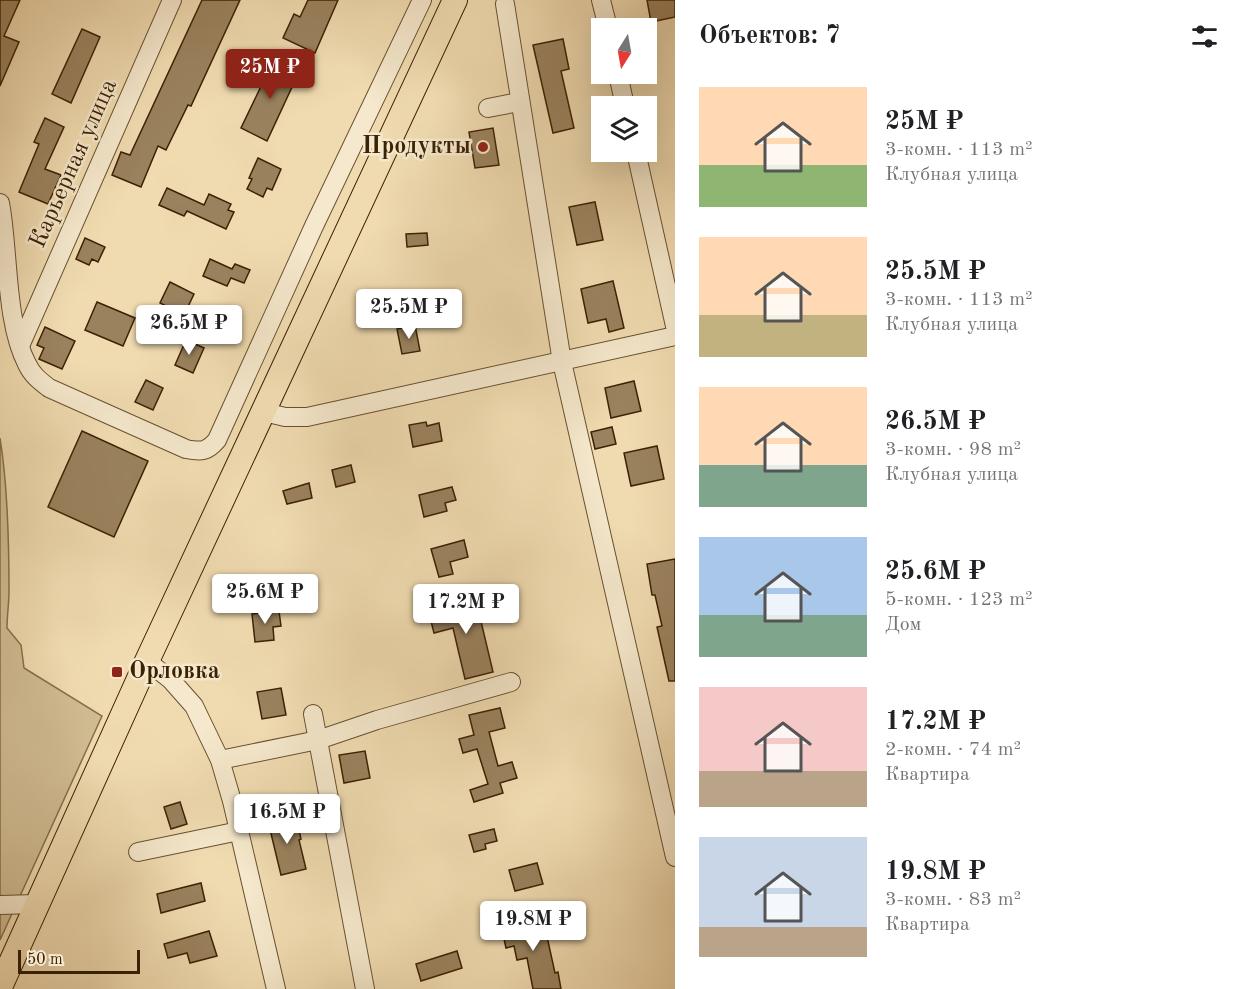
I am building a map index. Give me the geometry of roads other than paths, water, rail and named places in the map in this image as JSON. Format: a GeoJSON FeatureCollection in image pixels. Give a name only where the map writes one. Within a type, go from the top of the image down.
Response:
{"type":"FeatureCollection","features":[{"type":"Feature","properties":{"kind":"main road"},"geometry":{"type":"LineString","coordinates":[[0,987],[147,661],[455,0]]}},
{"type":"Feature","properties":{"kind":"street","name":"Карьерная улица"},"geometry":{"type":"LineString","coordinates":[[20,346],[172,0]]}},
{"type":"Feature","properties":{"kind":"street"},"geometry":{"type":"LineString","coordinates":[[0,202],[13,317],[26,364],[36,378],[49,388],[186,449],[200,452],[210,448],[217,440],[314,226],[422,0]]}},
{"type":"Feature","properties":{"kind":"street"},"geometry":{"type":"LineString","coordinates":[[601,0],[606,18]]}},
{"type":"Feature","properties":{"kind":"street"},"geometry":{"type":"LineString","coordinates":[[501,1],[562,362],[675,857]]}},
{"type":"Feature","properties":{"kind":"street"},"geometry":{"type":"LineString","coordinates":[[488,108],[519,102]]}},
{"type":"Feature","properties":{"kind":"street"},"geometry":{"type":"LineString","coordinates":[[638,162],[675,326]]}},
{"type":"Feature","properties":{"kind":"street"},"geometry":{"type":"LineString","coordinates":[[264,412],[285,417],[307,417],[675,336]]}},
{"type":"Feature","properties":{"kind":"street"},"geometry":{"type":"LineString","coordinates":[[147,661],[171,680],[194,706],[220,760],[276,989]]}},
{"type":"Feature","properties":{"kind":"street"},"geometry":{"type":"LineString","coordinates":[[220,760],[318,740],[377,720],[511,682]]}},
{"type":"Feature","properties":{"kind":"street"},"geometry":{"type":"LineString","coordinates":[[313,714],[365,989]]}},
{"type":"Feature","properties":{"kind":"street"},"geometry":{"type":"LineString","coordinates":[[138,852],[239,831]]}},
{"type":"Feature","properties":{"kind":"street"},"geometry":{"type":"LineString","coordinates":[[0,905],[37,904]]}},
{"type":"Feature","properties":{"kind":"place","name":"Продукты"},"geometry":{"type":"Point","coordinates":[483,147]}},
{"type":"Feature","properties":{"kind":"place","name":"Орловка"},"geometry":{"type":"Point","coordinates":[117,672]}}]}
